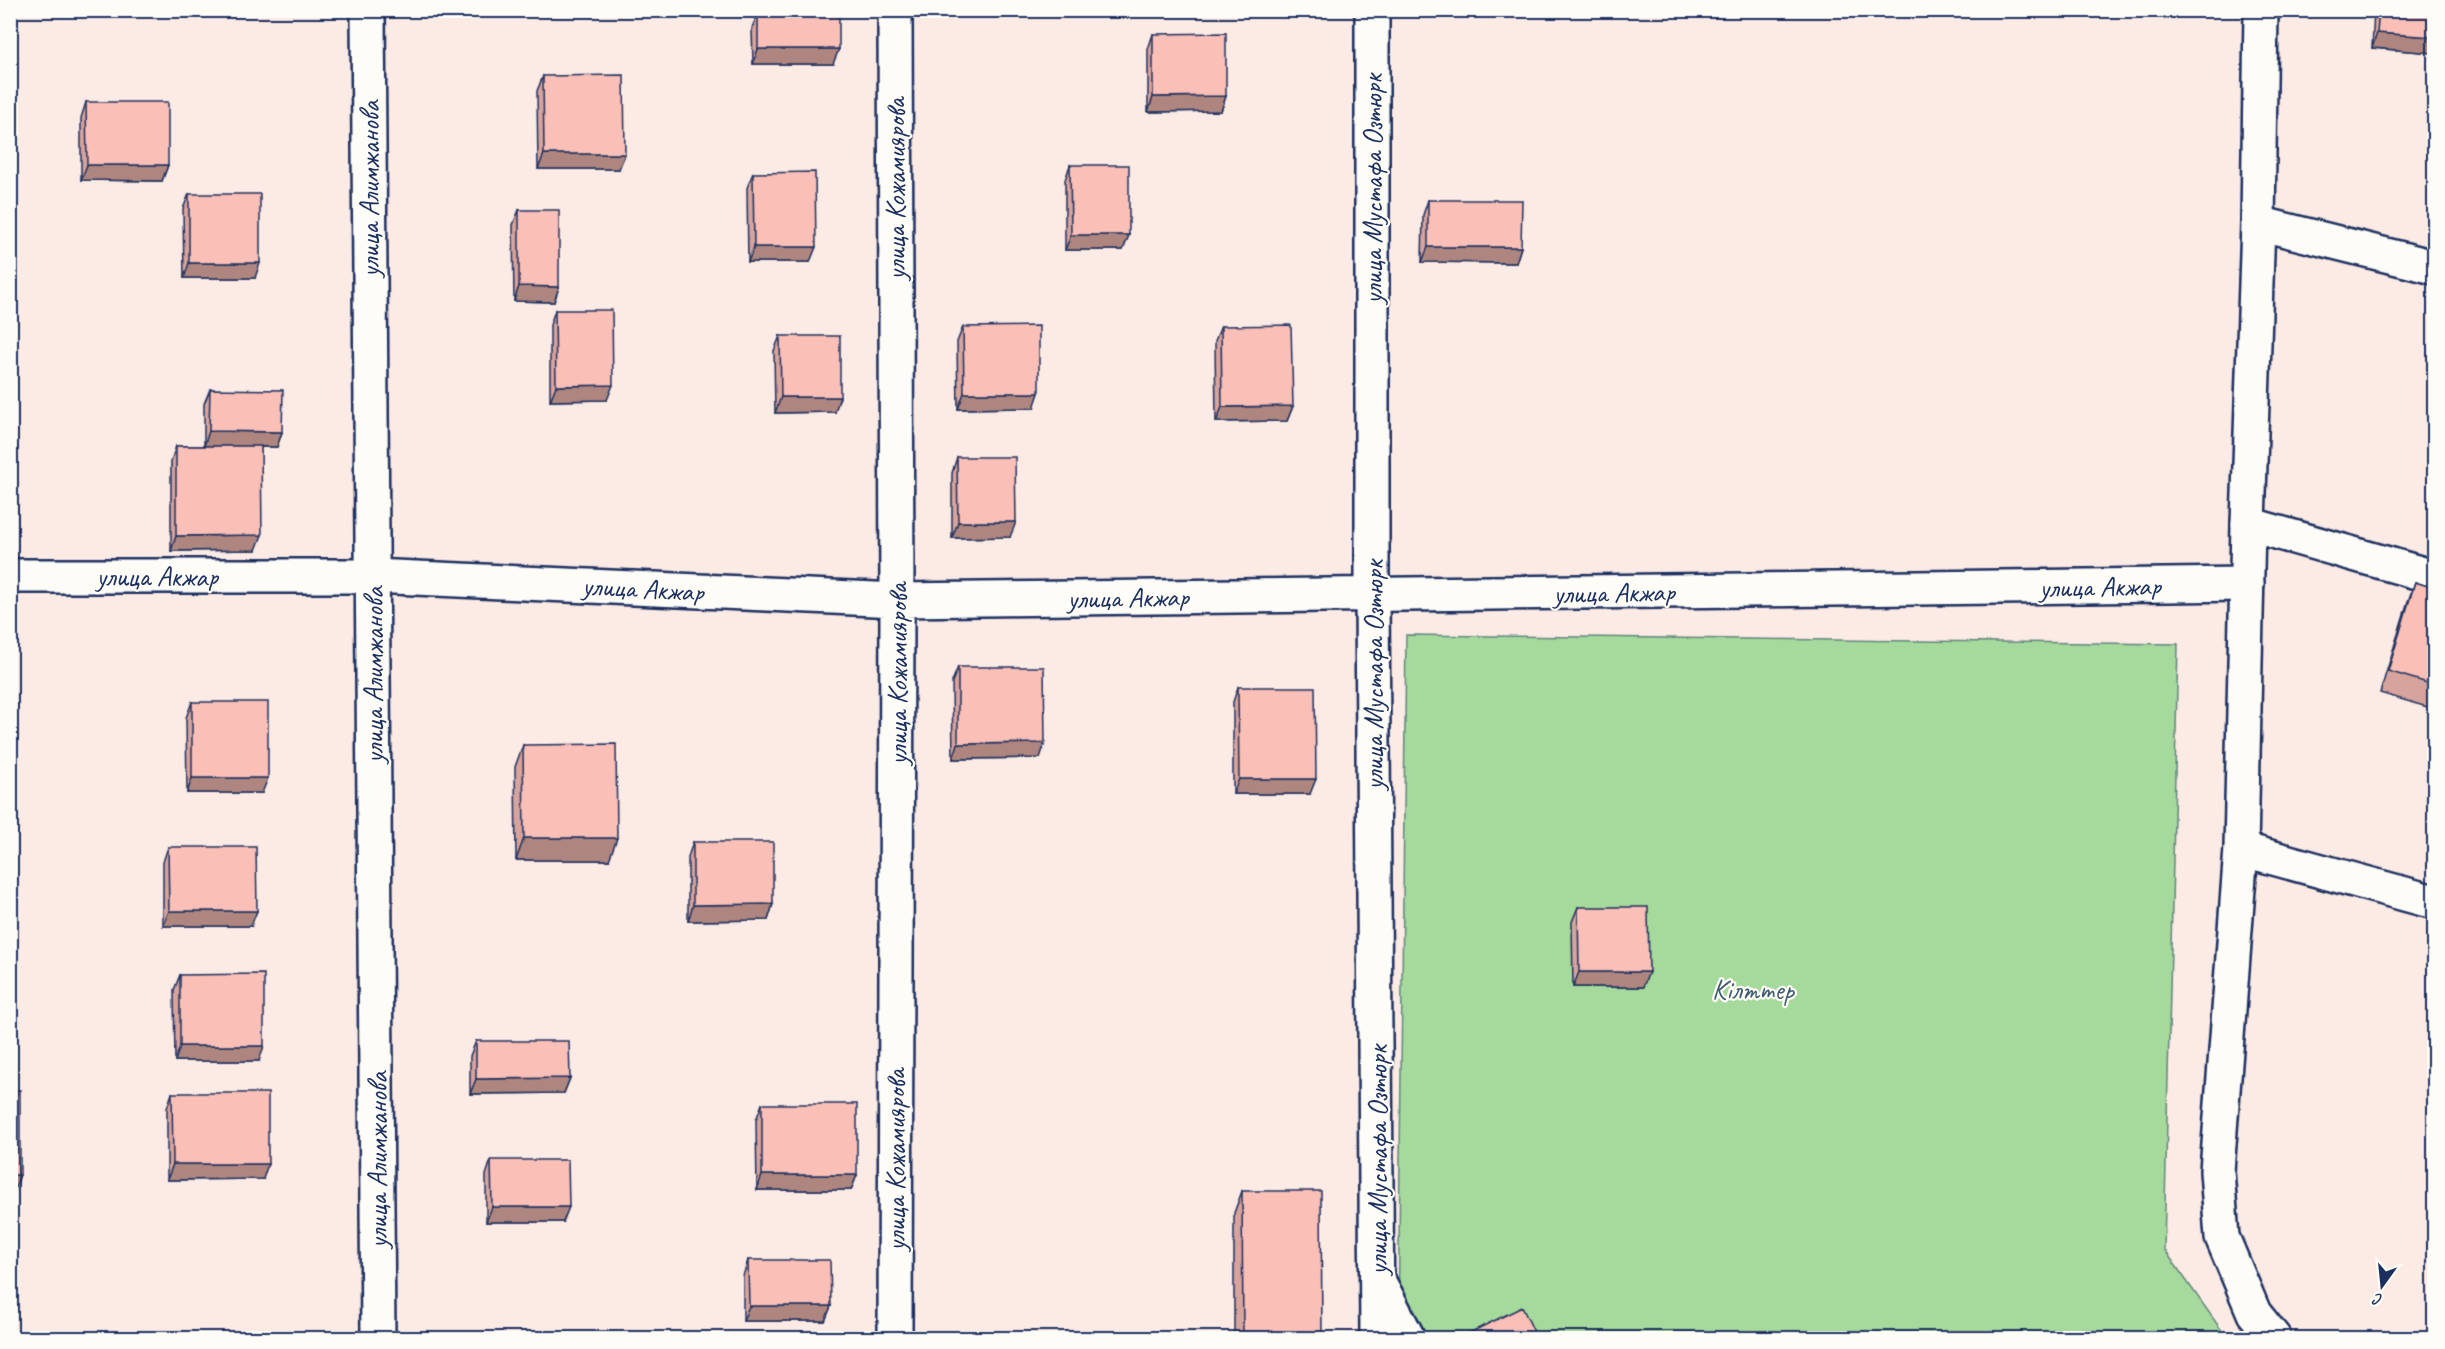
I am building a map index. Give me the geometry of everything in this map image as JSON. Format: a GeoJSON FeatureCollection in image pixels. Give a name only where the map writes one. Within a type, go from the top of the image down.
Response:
{"type":"FeatureCollection","features":[{"type":"Feature","properties":{"kind":"street","name":"улица Алимжанова"},"geometry":{"type":"LineString","coordinates":[[368,10],[378,1338]]}},
{"type":"Feature","properties":{"kind":"street","name":"улица Кожамиярова"},"geometry":{"type":"LineString","coordinates":[[895,10],[897,600],[895,1338]]}},
{"type":"Feature","properties":{"kind":"street","name":"улица Мустафа Озтюрк"},"geometry":{"type":"LineString","coordinates":[[1372,10],[1372,594],[1377,1338]]}},
{"type":"Feature","properties":{"kind":"street"},"geometry":{"type":"LineString","coordinates":[[2261,10],[2258,223],[2248,524],[2241,849],[2217,1171],[2222,1237],[2254,1313],[2274,1338]]}},
{"type":"Feature","properties":{"kind":"street"},"geometry":{"type":"LineString","coordinates":[[2258,223],[2434,267]]}},
{"type":"Feature","properties":{"kind":"street"},"geometry":{"type":"LineString","coordinates":[[2248,524],[2434,577]]}},
{"type":"Feature","properties":{"kind":"street","name":"улица Акжар"},"geometry":{"type":"LineString","coordinates":[[10,576],[372,576],[897,600],[2247,585]]}},
{"type":"Feature","properties":{"kind":"street"},"geometry":{"type":"LineString","coordinates":[[2241,849],[2434,902]]}},
{"type":"Feature","properties":{"kind":"street"},"geometry":{"type":"LineString","coordinates":[[1378,1280],[1408,1338]]}},
{"type":"Feature","properties":{"kind":"green space","name":"Кілттер"},"geometry":{"type":"Polygon","coordinates":[[[1406,635],[2178,644],[2164,1249],[2227,1338],[1398,1338],[1406,635]]]}},
{"type":"Feature","properties":{"kind":"building"},"geometry":{"type":"Polygon","coordinates":[[[2379,10],[2434,10],[2434,37],[2377,33],[2379,10]]]}},
{"type":"Feature","properties":{"kind":"building"},"geometry":{"type":"Polygon","coordinates":[[[839,12],[839,49],[758,49],[758,13],[839,12]]]}},
{"type":"Feature","properties":{"kind":"building"},"geometry":{"type":"Polygon","coordinates":[[[1226,33],[1226,96],[1153,97],[1153,34],[1226,33]]]}},
{"type":"Feature","properties":{"kind":"building"},"geometry":{"type":"Polygon","coordinates":[[[624,75],[625,154],[544,154],[543,76],[624,75]]]}},
{"type":"Feature","properties":{"kind":"building"},"geometry":{"type":"Polygon","coordinates":[[[86,102],[168,102],[168,165],[87,165],[86,102]]]}},
{"type":"Feature","properties":{"kind":"building"},"geometry":{"type":"Polygon","coordinates":[[[1070,165],[1129,165],[1129,235],[1071,235],[1070,165]]]}},
{"type":"Feature","properties":{"kind":"building"},"geometry":{"type":"Polygon","coordinates":[[[815,172],[816,247],[754,247],[753,173],[815,172]]]}},
{"type":"Feature","properties":{"kind":"building"},"geometry":{"type":"Polygon","coordinates":[[[189,194],[260,194],[260,263],[189,263],[189,194]]]}},
{"type":"Feature","properties":{"kind":"building"},"geometry":{"type":"Polygon","coordinates":[[[1428,200],[1522,200],[1521,247],[1428,247],[1428,200]]]}},
{"type":"Feature","properties":{"kind":"building"},"geometry":{"type":"Polygon","coordinates":[[[519,210],[559,210],[559,287],[519,286],[519,210]]]}},
{"type":"Feature","properties":{"kind":"building"},"geometry":{"type":"Polygon","coordinates":[[[555,310],[612,310],[613,385],[556,386],[555,310]]]}},
{"type":"Feature","properties":{"kind":"building"},"geometry":{"type":"Polygon","coordinates":[[[1291,325],[1293,406],[1222,407],[1221,326],[1291,325]]]}},
{"type":"Feature","properties":{"kind":"building"},"geometry":{"type":"Polygon","coordinates":[[[1039,326],[1039,393],[964,393],[963,327],[1039,326]]]}},
{"type":"Feature","properties":{"kind":"building"},"geometry":{"type":"Polygon","coordinates":[[[780,336],[840,336],[840,397],[781,397],[780,336]]]}},
{"type":"Feature","properties":{"kind":"building"},"geometry":{"type":"Polygon","coordinates":[[[210,389],[283,390],[282,432],[209,431],[210,389]]]}},
{"type":"Feature","properties":{"kind":"building"},"geometry":{"type":"Polygon","coordinates":[[[176,446],[261,446],[262,535],[176,536],[176,446]]]}},
{"type":"Feature","properties":{"kind":"building"},"geometry":{"type":"Polygon","coordinates":[[[957,457],[1015,457],[1016,522],[958,522],[957,457]]]}},
{"type":"Feature","properties":{"kind":"building"},"geometry":{"type":"Polygon","coordinates":[[[2415,582],[2434,588],[2434,685],[2388,671],[2415,582]]]}},
{"type":"Feature","properties":{"kind":"building"},"geometry":{"type":"Polygon","coordinates":[[[958,667],[1044,667],[1045,743],[958,744],[958,667]]]}},
{"type":"Feature","properties":{"kind":"building"},"geometry":{"type":"Polygon","coordinates":[[[1238,687],[1315,687],[1316,779],[1239,779],[1238,687]]]}},
{"type":"Feature","properties":{"kind":"building"},"geometry":{"type":"Polygon","coordinates":[[[192,702],[268,702],[268,778],[192,778],[192,702]]]}},
{"type":"Feature","properties":{"kind":"building"},"geometry":{"type":"Polygon","coordinates":[[[616,744],[617,838],[524,838],[523,745],[616,744]]]}},
{"type":"Feature","properties":{"kind":"building"},"geometry":{"type":"Polygon","coordinates":[[[693,842],[773,842],[773,904],[693,905],[693,842]]]}},
{"type":"Feature","properties":{"kind":"building"},"geometry":{"type":"Polygon","coordinates":[[[168,847],[256,847],[257,911],[169,911],[168,847]]]}},
{"type":"Feature","properties":{"kind":"building"},"geometry":{"type":"Polygon","coordinates":[[[1578,907],[1648,907],[1649,972],[1579,972],[1578,907]]]}},
{"type":"Feature","properties":{"kind":"building"},"geometry":{"type":"Polygon","coordinates":[[[264,974],[264,1046],[180,1046],[180,975],[264,974]]]}},
{"type":"Feature","properties":{"kind":"building"},"geometry":{"type":"Polygon","coordinates":[[[476,1041],[569,1041],[570,1078],[476,1079],[476,1041]]]}},
{"type":"Feature","properties":{"kind":"building"},"geometry":{"type":"Polygon","coordinates":[[[10,1090],[20,1090],[20,1175],[10,1175],[10,1090]]]}},
{"type":"Feature","properties":{"kind":"building"},"geometry":{"type":"Polygon","coordinates":[[[172,1093],[268,1093],[268,1164],[173,1164],[172,1093]]]}},
{"type":"Feature","properties":{"kind":"building"},"geometry":{"type":"Polygon","coordinates":[[[762,1104],[857,1104],[857,1175],[762,1175],[762,1104]]]}},
{"type":"Feature","properties":{"kind":"building"},"geometry":{"type":"Polygon","coordinates":[[[491,1160],[568,1160],[569,1207],[492,1207],[491,1160]]]}},
{"type":"Feature","properties":{"kind":"building"},"geometry":{"type":"Polygon","coordinates":[[[1242,1191],[1321,1191],[1322,1338],[1243,1338],[1242,1191]]]}},
{"type":"Feature","properties":{"kind":"building"},"geometry":{"type":"Polygon","coordinates":[[[748,1260],[830,1260],[831,1306],[749,1306],[748,1260]]]}},
{"type":"Feature","properties":{"kind":"building"},"geometry":{"type":"Polygon","coordinates":[[[1522,1307],[1537,1338],[1464,1338],[1463,1336],[1522,1307]]]}}]}
